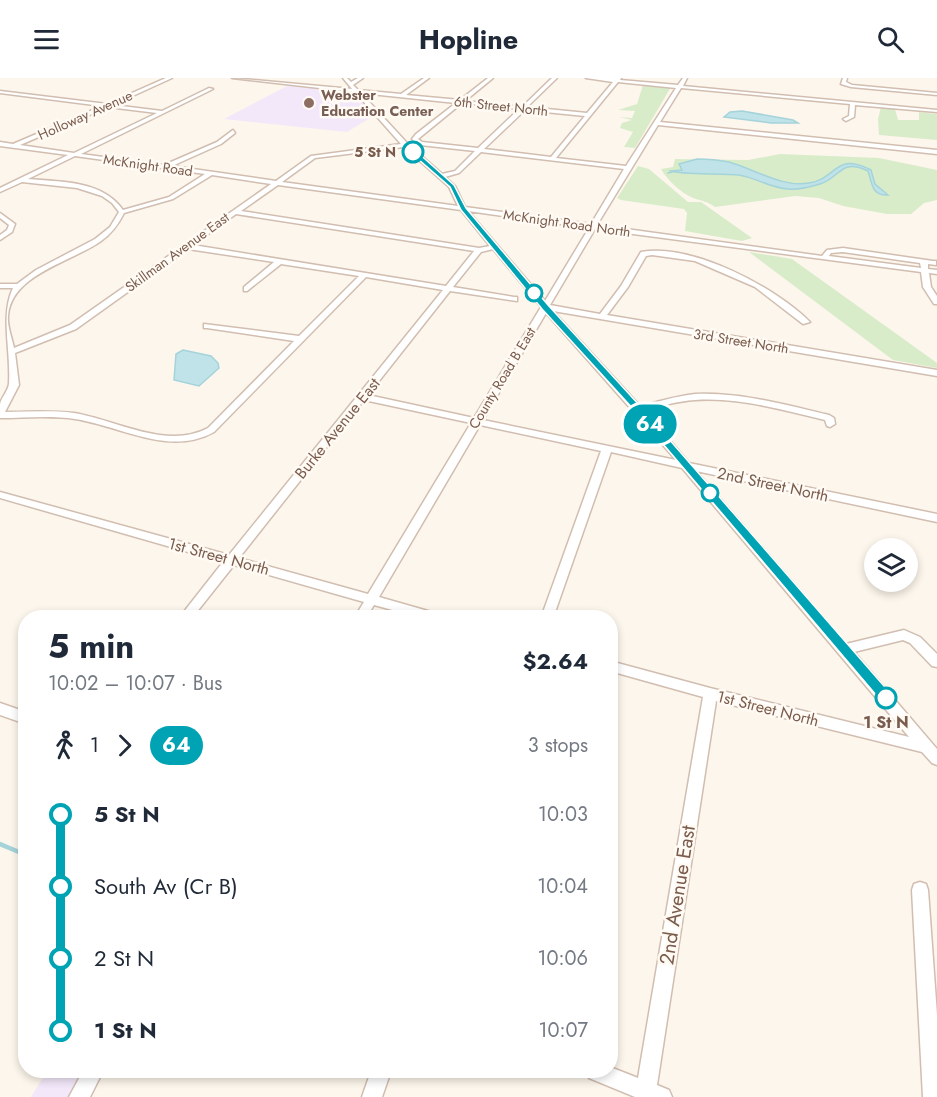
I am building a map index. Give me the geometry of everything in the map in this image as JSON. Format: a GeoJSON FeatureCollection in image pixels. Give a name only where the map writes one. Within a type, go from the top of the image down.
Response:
{"type":"FeatureCollection","features":[{"type":"Feature","properties":{"kind":"street","name":"Holloway Avenue"},"geometry":{"type":"LineString","coordinates":[[0,152],[170,78]]}},
{"type":"Feature","properties":{"kind":"street","name":"6th Street North"},"geometry":{"type":"LineString","coordinates":[[234,78],[588,116]]}},
{"type":"Feature","properties":{"kind":"street"},"geometry":{"type":"LineString","coordinates":[[345,78],[406,146],[458,194],[464,209],[545,307],[638,409],[846,649],[937,759]]}},
{"type":"Feature","properties":{"kind":"street"},"geometry":{"type":"LineString","coordinates":[[351,84],[361,78]]}},
{"type":"Feature","properties":{"kind":"street"},"geometry":{"type":"LineString","coordinates":[[401,96],[427,78]]}},
{"type":"Feature","properties":{"kind":"street"},"geometry":{"type":"LineString","coordinates":[[420,143],[415,139],[418,135],[491,78]]}},
{"type":"Feature","properties":{"kind":"street"},"geometry":{"type":"LineString","coordinates":[[441,176],[457,172],[555,78]]}},
{"type":"Feature","properties":{"kind":"street"},"geometry":{"type":"LineString","coordinates":[[588,78],[618,79],[766,95],[765,100],[774,102],[780,100],[781,96],[937,111]]}},
{"type":"Feature","properties":{"kind":"street","name":"County Road B East"},"geometry":{"type":"LineString","coordinates":[[364,610],[628,168],[685,78]]}},
{"type":"Feature","properties":{"kind":"street"},"geometry":{"type":"LineString","coordinates":[[766,78],[784,80]]}},
{"type":"Feature","properties":{"kind":"street"},"geometry":{"type":"LineString","coordinates":[[845,78],[845,85],[937,94]]}},
{"type":"Feature","properties":{"kind":"street"},"geometry":{"type":"LineString","coordinates":[[552,159],[618,79]]}},
{"type":"Feature","properties":{"kind":"street"},"geometry":{"type":"LineString","coordinates":[[0,190],[212,89]]}},
{"type":"Feature","properties":{"kind":"street"},"geometry":{"type":"LineString","coordinates":[[0,92],[164,112]]}},
{"type":"Feature","properties":{"kind":"street"},"geometry":{"type":"LineString","coordinates":[[846,119],[851,117],[853,103]]}},
{"type":"Feature","properties":{"kind":"street"},"geometry":{"type":"LineString","coordinates":[[656,123],[937,152]]}},
{"type":"Feature","properties":{"kind":"street"},"geometry":{"type":"LineString","coordinates":[[165,167],[219,143],[233,132]]}},
{"type":"Feature","properties":{"kind":"street","name":"Skillman Avenue East"},"geometry":{"type":"LineString","coordinates":[[11,352],[73,327],[313,157],[420,143],[628,168]]}},
{"type":"Feature","properties":{"kind":"street","name":"McKnight Road"},"geometry":{"type":"LineString","coordinates":[[0,144],[223,175]]}},
{"type":"Feature","properties":{"kind":"street"},"geometry":{"type":"LineString","coordinates":[[122,212],[171,198],[211,173]]}},
{"type":"Feature","properties":{"kind":"street","name":"McKnight Road North"},"geometry":{"type":"LineString","coordinates":[[223,175],[926,273],[937,272]]}},
{"type":"Feature","properties":{"kind":"street"},"geometry":{"type":"LineString","coordinates":[[21,180],[95,191],[113,199],[122,212]]}},
{"type":"Feature","properties":{"kind":"street"},"geometry":{"type":"LineString","coordinates":[[434,205],[454,200],[458,194]]}},
{"type":"Feature","properties":{"kind":"street"},"geometry":{"type":"LineString","coordinates":[[122,212],[118,222],[108,233],[42,270],[20,286],[6,308],[3,326],[11,352],[15,385],[0,414],[73,416],[174,440],[194,440],[211,430],[362,277]]}},
{"type":"Feature","properties":{"kind":"street"},"geometry":{"type":"LineString","coordinates":[[233,212],[479,250],[495,247]]}},
{"type":"Feature","properties":{"kind":"street"},"geometry":{"type":"LineString","coordinates":[[476,224],[486,217],[501,214]]}},
{"type":"Feature","properties":{"kind":"street"},"geometry":{"type":"LineString","coordinates":[[0,215],[12,224],[10,231],[0,238]]}},
{"type":"Feature","properties":{"kind":"street"},"geometry":{"type":"LineString","coordinates":[[185,246],[362,277],[514,299]]}},
{"type":"Feature","properties":{"kind":"street","name":"Burke Avenue East"},"geometry":{"type":"LineString","coordinates":[[191,610],[479,250]]}},
{"type":"Feature","properties":{"kind":"street"},"geometry":{"type":"LineString","coordinates":[[825,257],[829,251],[837,250],[937,263]]}},
{"type":"Feature","properties":{"kind":"street","name":"McKnight Road North"},"geometry":{"type":"LineString","coordinates":[[768,251],[825,257],[926,273],[937,277]]}},
{"type":"Feature","properties":{"kind":"street"},"geometry":{"type":"LineString","coordinates":[[602,317],[624,287],[640,258],[644,254],[652,253],[697,259],[758,285],[806,322]]}},
{"type":"Feature","properties":{"kind":"street"},"geometry":{"type":"LineString","coordinates":[[924,261],[927,287],[937,302]]}},
{"type":"Feature","properties":{"kind":"street"},"geometry":{"type":"LineString","coordinates":[[247,289],[279,262]]}},
{"type":"Feature","properties":{"kind":"street"},"geometry":{"type":"LineString","coordinates":[[0,286],[20,286]]}},
{"type":"Feature","properties":{"kind":"street","name":"3rd Street North"},"geometry":{"type":"LineString","coordinates":[[545,307],[937,373]]}},
{"type":"Feature","properties":{"kind":"street"},"geometry":{"type":"LineString","coordinates":[[207,326],[300,339]]}},
{"type":"Feature","properties":{"kind":"street","name":"2nd Street North"},"geometry":{"type":"LineString","coordinates":[[362,397],[937,518]]}},
{"type":"Feature","properties":{"kind":"street"},"geometry":{"type":"LineString","coordinates":[[638,409],[696,397],[723,398],[807,412],[830,418],[830,424]]}},
{"type":"Feature","properties":{"kind":"street"},"geometry":{"type":"LineString","coordinates":[[550,610],[608,449]]}},
{"type":"Feature","properties":{"kind":"street","name":"1st Street North"},"geometry":{"type":"LineString","coordinates":[[0,495],[411,610]]}},
{"type":"Feature","properties":{"kind":"street"},"geometry":{"type":"LineString","coordinates":[[846,649],[904,635],[915,639],[937,662]]}},
{"type":"Feature","properties":{"kind":"street","name":"1st Street North"},"geometry":{"type":"LineString","coordinates":[[618,668],[710,694],[927,747]]}},
{"type":"Feature","properties":{"kind":"street","name":"2nd Avenue East"},"geometry":{"type":"LineString","coordinates":[[651,1095],[710,694]]}},
{"type":"Feature","properties":{"kind":"street"},"geometry":{"type":"LineString","coordinates":[[0,709],[18,715]]}},
{"type":"Feature","properties":{"kind":"street"},"geometry":{"type":"LineString","coordinates":[[920,890],[933,1097]]}},
{"type":"Feature","properties":{"kind":"street"},"geometry":{"type":"LineString","coordinates":[[79,1097],[89,1078]]}},
{"type":"Feature","properties":{"kind":"street"},"geometry":{"type":"LineString","coordinates":[[372,1097],[379,1078]]}},
{"type":"Feature","properties":{"kind":"street"},"geometry":{"type":"LineString","coordinates":[[612,1078],[651,1095]]}},
{"type":"Feature","properties":{"kind":"shaded area","name":"Webster Education Center"},"geometry":{"type":"Polygon","coordinates":[[[289,85],[353,92],[375,115],[347,132],[224,119],[289,85]]]}},
{"type":"Feature","properties":{"kind":"shaded area"},"geometry":{"type":"Polygon","coordinates":[[[43,1078],[80,1078],[69,1097],[31,1097],[43,1078]]]}},
{"type":"Feature","properties":{"kind":"green space"},"geometry":{"type":"Polygon","coordinates":[[[643,85],[671,87],[635,148],[624,147],[633,132],[620,128],[622,123],[632,120],[619,117],[632,118],[635,111],[618,110],[637,104],[643,85]]]}},
{"type":"Feature","properties":{"kind":"green space"},"geometry":{"type":"Polygon","coordinates":[[[881,107],[895,109],[898,120],[919,120],[919,112],[937,114],[937,140],[879,135],[878,119],[881,107]]]}},
{"type":"Feature","properties":{"kind":"green space"},"geometry":{"type":"Polygon","coordinates":[[[780,154],[879,158],[937,170],[937,200],[924,203],[911,214],[887,214],[843,206],[819,198],[795,196],[715,207],[684,193],[661,169],[673,167],[675,159],[748,160],[780,154]]]}},
{"type":"Feature","properties":{"kind":"green space"},"geometry":{"type":"Polygon","coordinates":[[[638,166],[649,169],[688,202],[701,202],[752,238],[742,241],[685,231],[687,213],[684,209],[617,198],[638,166]]]}},
{"type":"Feature","properties":{"kind":"green space"},"geometry":{"type":"Polygon","coordinates":[[[749,252],[792,259],[937,363],[937,368],[893,360],[749,252]]]}},
{"type":"Feature","properties":{"kind":"water"},"geometry":{"type":"Polygon","coordinates":[[[742,111],[793,120],[798,123],[771,123],[724,117],[730,112],[742,111]]]}},
{"type":"Feature","properties":{"kind":"water"},"geometry":{"type":"Polygon","coordinates":[[[697,159],[729,162],[779,180],[799,184],[818,181],[837,168],[850,163],[871,170],[875,184],[888,195],[875,191],[868,171],[851,167],[841,170],[820,184],[792,189],[775,187],[739,175],[671,171],[682,170],[679,164],[697,159]]]}},
{"type":"Feature","properties":{"kind":"water"},"geometry":{"type":"Polygon","coordinates":[[[183,350],[211,356],[218,363],[219,368],[199,386],[174,380],[176,354],[183,350]]]}},
{"type":"Feature","properties":{"kind":"waterway"},"geometry":{"type":"LineString","coordinates":[[668,173],[672,172]]}},
{"type":"Feature","properties":{"kind":"waterway"},"geometry":{"type":"LineString","coordinates":[[0,844],[18,852]]}},
{"type":"Feature","properties":{"kind":"bus line","name":"64"},"geometry":{"type":"LineString","coordinates":[[413,152],[452,186],[464,209],[545,307],[638,409],[886,698]]}},
{"type":"Feature","properties":{"kind":"place","name":"Webster Education Center"},"geometry":{"type":"Point","coordinates":[309,103]}},
{"type":"Feature","properties":{"kind":"place","name":"5 St N"},"geometry":{"type":"Point","coordinates":[413,152]}},
{"type":"Feature","properties":{"kind":"place","name":"1 St N"},"geometry":{"type":"Point","coordinates":[886,698]}}]}
